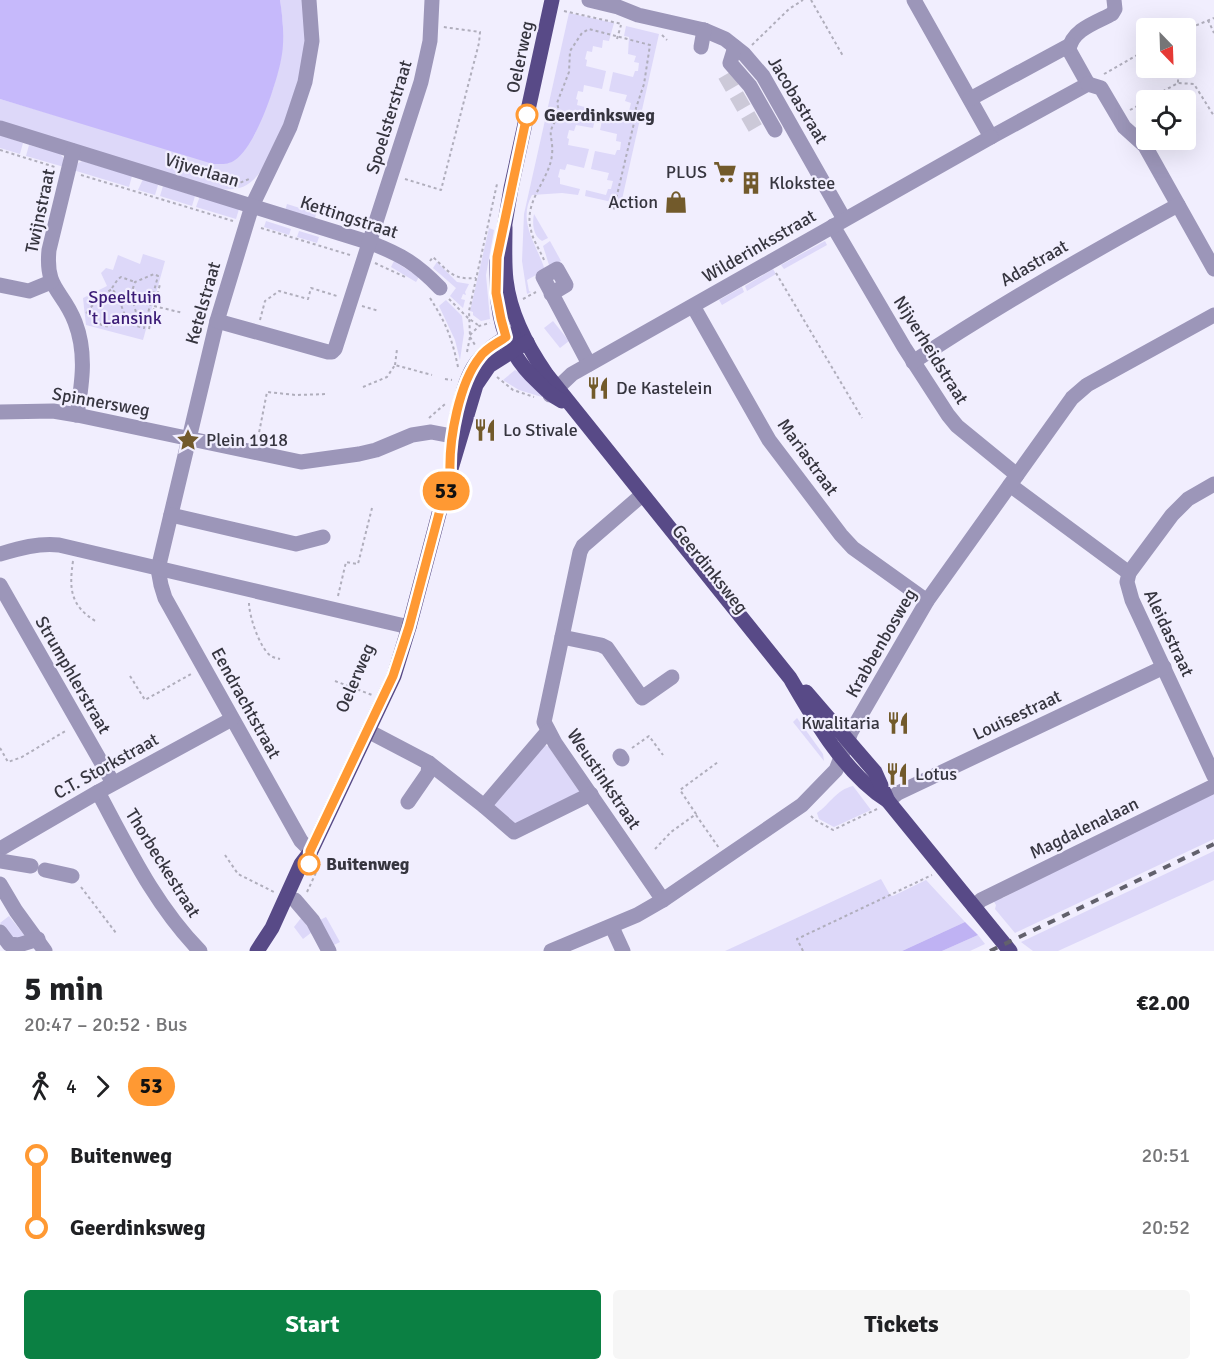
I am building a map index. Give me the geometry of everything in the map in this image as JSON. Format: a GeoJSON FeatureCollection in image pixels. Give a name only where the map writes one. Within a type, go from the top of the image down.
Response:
{"type":"FeatureCollection","features":[{"type":"Feature","properties":{"kind":"main road","name":"Oelerweg"},"geometry":{"type":"LineString","coordinates":[[509,344],[499,309],[496,283],[497,257],[552,0]]}},
{"type":"Feature","properties":{"kind":"main road","name":"Oelerweg"},"geometry":{"type":"LineString","coordinates":[[450,472],[449,452],[452,436],[464,385],[472,368],[524,336],[511,302],[506,279],[505,227]]}},
{"type":"Feature","properties":{"kind":"main road","name":"Geerdinksweg"},"geometry":{"type":"LineString","coordinates":[[524,336],[548,393]]}},
{"type":"Feature","properties":{"kind":"main road","name":"Geerdinksweg"},"geometry":{"type":"LineString","coordinates":[[509,344],[524,370],[548,393],[571,406],[789,678],[819,727],[841,756],[1010,951]]}},
{"type":"Feature","properties":{"kind":"main road","name":"Oelerweg"},"geometry":{"type":"LineString","coordinates":[[272,928],[393,676],[409,627],[450,472],[485,360]]}},
{"type":"Feature","properties":{"kind":"main road","name":"Geerdinksweg"},"geometry":{"type":"LineString","coordinates":[[789,678],[803,689],[875,772],[882,805]]}},
{"type":"Feature","properties":{"kind":"main road","name":"Oelerweg"},"geometry":{"type":"LineString","coordinates":[[257,951],[309,864],[310,851]]}},
{"type":"Feature","properties":{"kind":"street","name":"Vijverlaan"},"geometry":{"type":"LineString","coordinates":[[0,128],[252,206],[290,127],[305,82],[312,41],[309,0]]}},
{"type":"Feature","properties":{"kind":"street","name":"Spoelsterstraat"},"geometry":{"type":"LineString","coordinates":[[256,332],[332,352],[335,349],[421,82],[430,41],[432,0]]}},
{"type":"Feature","properties":{"kind":"street","name":"Jacobastraat"},"geometry":{"type":"LineString","coordinates":[[589,0],[638,15],[704,30],[725,39],[739,50],[763,76],[839,223]]}},
{"type":"Feature","properties":{"kind":"street"},"geometry":{"type":"LineString","coordinates":[[914,0],[991,137]]}},
{"type":"Feature","properties":{"kind":"street"},"geometry":{"type":"LineString","coordinates":[[1114,0],[1115,9],[1112,14],[1074,35],[1070,50],[1088,84],[1101,88],[1124,127],[1144,146],[1214,269]]}},
{"type":"Feature","properties":{"kind":"street"},"geometry":{"type":"LineString","coordinates":[[701,47],[704,30]]}},
{"type":"Feature","properties":{"kind":"street"},"geometry":{"type":"LineString","coordinates":[[970,99],[1070,45]]}},
{"type":"Feature","properties":{"kind":"street"},"geometry":{"type":"LineString","coordinates":[[739,50],[730,63],[750,86],[774,130]]}},
{"type":"Feature","properties":{"kind":"street","name":"Wilderinksstraat"},"geometry":{"type":"LineString","coordinates":[[548,393],[590,364],[1088,84]]}},
{"type":"Feature","properties":{"kind":"street","name":"Twijnstraat"},"geometry":{"type":"LineString","coordinates":[[73,151],[47,263],[51,282],[66,305],[79,335],[83,371],[76,415]]}},
{"type":"Feature","properties":{"kind":"street","name":"Adastraat"},"geometry":{"type":"LineString","coordinates":[[914,362],[982,316],[1178,205]]}},
{"type":"Feature","properties":{"kind":"street","name":"Ketelstraat"},"geometry":{"type":"LineString","coordinates":[[188,439],[217,321],[252,206]]}},
{"type":"Feature","properties":{"kind":"street","name":"Kettingstraat"},"geometry":{"type":"LineString","coordinates":[[252,206],[398,253],[434,292]]}},
{"type":"Feature","properties":{"kind":"street","name":"Nijverheidstraat"},"geometry":{"type":"LineString","coordinates":[[839,223],[914,362],[957,426],[1014,480]]}},
{"type":"Feature","properties":{"kind":"street"},"geometry":{"type":"LineString","coordinates":[[549,274],[543,278],[590,364]]}},
{"type":"Feature","properties":{"kind":"street"},"geometry":{"type":"LineString","coordinates":[[0,285],[29,291],[51,282]]}},
{"type":"Feature","properties":{"kind":"street","name":"Mariastraat"},"geometry":{"type":"LineString","coordinates":[[693,306],[769,440],[841,535],[853,548],[927,601]]}},
{"type":"Feature","properties":{"kind":"street","name":"Krabbenbosweg"},"geometry":{"type":"LineString","coordinates":[[551,951],[612,927],[663,900],[802,805],[832,776],[848,740],[927,601],[1072,398],[1079,391],[1214,315]]}},
{"type":"Feature","properties":{"kind":"street"},"geometry":{"type":"LineString","coordinates":[[217,321],[256,332]]}},
{"type":"Feature","properties":{"kind":"street","name":"Spinnersweg"},"geometry":{"type":"LineString","coordinates":[[0,412],[53,411],[188,439]]}},
{"type":"Feature","properties":{"kind":"street"},"geometry":{"type":"LineString","coordinates":[[158,569],[188,439],[301,462],[368,452],[412,435],[431,432],[452,436]]}},
{"type":"Feature","properties":{"kind":"street","name":"Aleidastraat"},"geometry":{"type":"LineString","coordinates":[[1014,480],[1129,573],[1127,582],[1132,600],[1214,776]]}},
{"type":"Feature","properties":{"kind":"street"},"geometry":{"type":"LineString","coordinates":[[1129,573],[1172,515],[1188,500],[1214,484]]}},
{"type":"Feature","properties":{"kind":"street","name":"Weustinkstraat"},"geometry":{"type":"LineString","coordinates":[[642,495],[583,546],[580,552],[544,722],[663,900]]}},
{"type":"Feature","properties":{"kind":"street"},"geometry":{"type":"LineString","coordinates":[[171,515],[296,544],[323,537]]}},
{"type":"Feature","properties":{"kind":"street"},"geometry":{"type":"LineString","coordinates":[[0,554],[26,546],[45,544],[75,549],[409,627]]}},
{"type":"Feature","properties":{"kind":"street","name":"Eendrachtstraat"},"geometry":{"type":"LineString","coordinates":[[158,569],[165,598],[301,841],[310,851]]}},
{"type":"Feature","properties":{"kind":"street","name":"Strumphlerstraat"},"geometry":{"type":"LineString","coordinates":[[0,585],[113,783]]}},
{"type":"Feature","properties":{"kind":"street"},"geometry":{"type":"LineString","coordinates":[[562,637],[607,648],[642,698],[672,677]]}},
{"type":"Feature","properties":{"kind":"street","name":"Louisestraat"},"geometry":{"type":"LineString","coordinates":[[882,805],[898,793],[1164,667]]}},
{"type":"Feature","properties":{"kind":"street","name":"C.T. Storkstraat"},"geometry":{"type":"LineString","coordinates":[[0,849],[113,783],[232,719]]}},
{"type":"Feature","properties":{"kind":"street"},"geometry":{"type":"LineString","coordinates":[[368,731],[429,763],[514,832],[591,794]]}},
{"type":"Feature","properties":{"kind":"street"},"geometry":{"type":"LineString","coordinates":[[484,806],[548,731]]}},
{"type":"Feature","properties":{"kind":"street"},"geometry":{"type":"LineString","coordinates":[[408,802],[428,773],[429,763]]}},
{"type":"Feature","properties":{"kind":"street","name":"Magdalenalaan"},"geometry":{"type":"LineString","coordinates":[[974,907],[981,900],[1214,786]]}},
{"type":"Feature","properties":{"kind":"street","name":"Thorbeckestraat"},"geometry":{"type":"LineString","coordinates":[[98,792],[157,898],[171,919],[200,951]]}},
{"type":"Feature","properties":{"kind":"street"},"geometry":{"type":"LineString","coordinates":[[0,861],[72,876]]}},
{"type":"Feature","properties":{"kind":"street"},"geometry":{"type":"LineString","coordinates":[[0,884],[41,945]]}},
{"type":"Feature","properties":{"kind":"street"},"geometry":{"type":"LineString","coordinates":[[288,898],[313,921],[329,951]]}},
{"type":"Feature","properties":{"kind":"street"},"geometry":{"type":"LineString","coordinates":[[612,927],[623,951]]}},
{"type":"Feature","properties":{"kind":"street"},"geometry":{"type":"LineString","coordinates":[[0,932],[9,944],[41,945]]}},
{"type":"Feature","properties":{"kind":"path"},"geometry":{"type":"LineString","coordinates":[[739,50],[803,0]]}},
{"type":"Feature","properties":{"kind":"path"},"geometry":{"type":"LineString","coordinates":[[811,0],[843,56]]}},
{"type":"Feature","properties":{"kind":"path"},"geometry":{"type":"LineString","coordinates":[[564,11],[631,26]]}},
{"type":"Feature","properties":{"kind":"path"},"geometry":{"type":"LineString","coordinates":[[1196,25],[1214,18]]}},
{"type":"Feature","properties":{"kind":"path"},"geometry":{"type":"LineString","coordinates":[[1209,20],[1214,33]]}},
{"type":"Feature","properties":{"kind":"path"},"geometry":{"type":"LineString","coordinates":[[618,38],[621,24]]}},
{"type":"Feature","properties":{"kind":"path"},"geometry":{"type":"LineString","coordinates":[[392,176],[441,190],[480,32],[432,25]]}},
{"type":"Feature","properties":{"kind":"path"},"geometry":{"type":"LineString","coordinates":[[549,274],[531,231],[529,213],[552,155],[550,133],[560,115],[557,103],[569,72],[570,51],[579,36],[590,29],[632,42],[648,43],[651,51],[646,62],[644,84],[636,108],[613,212]]}},
{"type":"Feature","properties":{"kind":"path"},"geometry":{"type":"LineString","coordinates":[[660,33],[667,40]]}},
{"type":"Feature","properties":{"kind":"path"},"geometry":{"type":"LineString","coordinates":[[1088,84],[1136,56]]}},
{"type":"Feature","properties":{"kind":"path"},"geometry":{"type":"LineString","coordinates":[[1178,78],[1178,83]]}},
{"type":"Feature","properties":{"kind":"path"},"geometry":{"type":"LineString","coordinates":[[1166,90],[1178,83],[1194,84],[1214,117]]}},
{"type":"Feature","properties":{"kind":"path"},"geometry":{"type":"LineString","coordinates":[[1118,117],[1136,107]]}},
{"type":"Feature","properties":{"kind":"path"},"geometry":{"type":"LineString","coordinates":[[0,150],[383,266],[417,275],[433,257],[452,276],[462,279],[476,278]]}},
{"type":"Feature","properties":{"kind":"path"},"geometry":{"type":"LineString","coordinates":[[251,182],[256,172]]}},
{"type":"Feature","properties":{"kind":"path"},"geometry":{"type":"LineString","coordinates":[[769,262],[862,418]]}},
{"type":"Feature","properties":{"kind":"path"},"geometry":{"type":"LineString","coordinates":[[125,316],[115,319],[111,326],[103,326],[99,325],[87,312],[100,297],[112,289],[120,277],[135,282],[154,274],[158,276],[144,328],[127,322]]}},
{"type":"Feature","properties":{"kind":"path"},"geometry":{"type":"LineString","coordinates":[[127,322],[136,319],[137,316],[131,294],[135,282]]}},
{"type":"Feature","properties":{"kind":"path"},"geometry":{"type":"LineString","coordinates":[[148,329],[160,284]]}},
{"type":"Feature","properties":{"kind":"path"},"geometry":{"type":"LineString","coordinates":[[256,332],[265,301],[279,291],[308,299],[311,288],[380,311]]}},
{"type":"Feature","properties":{"kind":"path"},"geometry":{"type":"LineString","coordinates":[[112,289],[118,296],[127,322]]}},
{"type":"Feature","properties":{"kind":"path"},"geometry":{"type":"LineString","coordinates":[[434,292],[479,326]]}},
{"type":"Feature","properties":{"kind":"path"},"geometry":{"type":"LineString","coordinates":[[434,292],[442,317],[453,339],[458,368],[453,388]]}},
{"type":"Feature","properties":{"kind":"path"},"geometry":{"type":"LineString","coordinates":[[154,306],[183,313]]}},
{"type":"Feature","properties":{"kind":"path"},"geometry":{"type":"LineString","coordinates":[[470,337],[506,386],[513,390],[548,393]]}},
{"type":"Feature","properties":{"kind":"path"},"geometry":{"type":"LineString","coordinates":[[363,387],[387,377],[395,365],[397,350]]}},
{"type":"Feature","properties":{"kind":"path"},"geometry":{"type":"LineString","coordinates":[[395,365],[432,375]]}},
{"type":"Feature","properties":{"kind":"path"},"geometry":{"type":"LineString","coordinates":[[445,379],[454,381]]}},
{"type":"Feature","properties":{"kind":"path"},"geometry":{"type":"LineString","coordinates":[[255,453],[267,392],[296,395],[328,394]]}},
{"type":"Feature","properties":{"kind":"path"},"geometry":{"type":"LineString","coordinates":[[412,435],[445,404]]}},
{"type":"Feature","properties":{"kind":"path"},"geometry":{"type":"LineString","coordinates":[[335,610],[346,562],[358,564],[372,508]]}},
{"type":"Feature","properties":{"kind":"path"},"geometry":{"type":"LineString","coordinates":[[75,549],[70,589],[84,614],[97,622]]}},
{"type":"Feature","properties":{"kind":"path"},"geometry":{"type":"LineString","coordinates":[[252,591],[249,602],[252,622],[270,655],[280,660]]}},
{"type":"Feature","properties":{"kind":"path"},"geometry":{"type":"LineString","coordinates":[[130,675],[145,700],[204,667]]}},
{"type":"Feature","properties":{"kind":"path"},"geometry":{"type":"LineString","coordinates":[[335,681],[372,694]]}},
{"type":"Feature","properties":{"kind":"path"},"geometry":{"type":"LineString","coordinates":[[0,748],[8,762],[22,757],[78,723]]}},
{"type":"Feature","properties":{"kind":"path"},"geometry":{"type":"LineString","coordinates":[[621,758],[650,736],[663,755]]}},
{"type":"Feature","properties":{"kind":"path"},"geometry":{"type":"LineString","coordinates":[[718,762],[680,790],[725,857]]}},
{"type":"Feature","properties":{"kind":"path"},"geometry":{"type":"LineString","coordinates":[[802,805],[815,820],[833,830],[882,805]]}},
{"type":"Feature","properties":{"kind":"path"},"geometry":{"type":"LineString","coordinates":[[655,849],[671,832],[696,814]]}},
{"type":"Feature","properties":{"kind":"path"},"geometry":{"type":"LineString","coordinates":[[225,855],[238,874],[288,898]]}},
{"type":"Feature","properties":{"kind":"path"},"geometry":{"type":"LineString","coordinates":[[803,951],[797,939],[932,875]]}},
{"type":"Feature","properties":{"kind":"path"},"geometry":{"type":"LineString","coordinates":[[72,876],[116,933]]}},
{"type":"Feature","properties":{"kind":"green space"},"geometry":{"type":"Polygon","coordinates":[[[280,0],[303,0],[306,29],[304,59],[294,97],[278,139],[260,172],[252,181],[240,188],[217,189],[0,124],[0,99],[220,164],[254,136],[273,89],[281,59],[283,24],[280,0]]]}},
{"type":"Feature","properties":{"kind":"green space"},"geometry":{"type":"Polygon","coordinates":[[[569,13],[614,23],[609,41],[603,40],[602,48],[593,46],[592,52],[587,51],[585,59],[587,60],[586,66],[606,71],[602,89],[584,85],[583,92],[578,91],[576,99],[578,100],[577,105],[597,110],[593,128],[576,125],[574,131],[569,130],[567,138],[569,139],[568,145],[589,149],[584,168],[567,164],[565,170],[560,169],[558,177],[560,184],[580,189],[578,195],[562,193],[532,195],[528,205],[527,224],[545,270],[527,280],[531,292],[527,294],[522,261],[524,214],[569,13]]]}},
{"type":"Feature","properties":{"kind":"green space"},"geometry":{"type":"Polygon","coordinates":[[[626,26],[659,34],[621,204],[585,196],[586,190],[606,195],[613,181],[607,180],[609,173],[591,169],[595,151],[615,155],[617,150],[620,150],[621,142],[616,141],[617,134],[600,130],[604,112],[624,116],[626,110],[629,111],[631,103],[625,101],[627,95],[609,91],[613,72],[633,77],[635,71],[638,71],[639,63],[634,62],[636,56],[628,54],[629,37],[624,36],[626,26]]]}},
{"type":"Feature","properties":{"kind":"green space"},"geometry":{"type":"Polygon","coordinates":[[[0,135],[23,143],[20,154],[0,148],[0,135]]]}},
{"type":"Feature","properties":{"kind":"green space"},"geometry":{"type":"Polygon","coordinates":[[[29,145],[59,153],[63,157],[64,167],[26,156],[29,145]]]}},
{"type":"Feature","properties":{"kind":"green space"},"geometry":{"type":"Polygon","coordinates":[[[82,161],[132,176],[129,187],[73,170],[82,161]]]}},
{"type":"Feature","properties":{"kind":"green space"},"geometry":{"type":"Polygon","coordinates":[[[143,179],[158,185],[155,195],[138,190],[143,179]]]}},
{"type":"Feature","properties":{"kind":"green space"},"geometry":{"type":"Polygon","coordinates":[[[163,186],[195,196],[192,206],[160,196],[163,186]]]}},
{"type":"Feature","properties":{"kind":"green space"},"geometry":{"type":"Polygon","coordinates":[[[200,196],[239,209],[236,219],[196,207],[200,196]]]}},
{"type":"Feature","properties":{"kind":"green space"},"geometry":{"type":"Polygon","coordinates":[[[287,204],[316,213],[315,219],[285,211],[287,204]]]}},
{"type":"Feature","properties":{"kind":"green space"},"geometry":{"type":"Polygon","coordinates":[[[534,214],[548,238],[542,241],[534,229],[534,214]]]}},
{"type":"Feature","properties":{"kind":"green space"},"geometry":{"type":"Polygon","coordinates":[[[266,221],[291,229],[289,235],[264,227],[266,221]]]}},
{"type":"Feature","properties":{"kind":"green space"},"geometry":{"type":"Polygon","coordinates":[[[489,228],[494,230],[486,275],[490,319],[481,321],[470,311],[489,228]]]}},
{"type":"Feature","properties":{"kind":"green space"},"geometry":{"type":"Polygon","coordinates":[[[299,231],[319,237],[317,243],[297,237],[299,231]]]}},
{"type":"Feature","properties":{"kind":"green space"},"geometry":{"type":"Polygon","coordinates":[[[550,241],[561,261],[550,268],[543,246],[550,241]]]}},
{"type":"Feature","properties":{"kind":"green space"},"geometry":{"type":"Polygon","coordinates":[[[825,241],[827,245],[784,269],[781,265],[825,241]]]}},
{"type":"Feature","properties":{"kind":"green space","name":"Speeltuin 't Lansink"},"geometry":{"type":"Polygon","coordinates":[[[143,254],[165,261],[143,340],[86,325],[83,298],[107,286],[101,273],[106,268],[113,270],[118,255],[140,264],[143,254]]]}},
{"type":"Feature","properties":{"kind":"green space"},"geometry":{"type":"Polygon","coordinates":[[[394,261],[419,277],[416,282],[391,267],[394,261]]]}},
{"type":"Feature","properties":{"kind":"green space"},"geometry":{"type":"Polygon","coordinates":[[[437,262],[457,282],[469,284],[466,295],[463,294],[461,299],[465,300],[463,308],[450,296],[456,288],[433,268],[437,262]]]}},
{"type":"Feature","properties":{"kind":"green space"},"geometry":{"type":"Polygon","coordinates":[[[773,269],[776,274],[747,291],[745,286],[773,269]]]}},
{"type":"Feature","properties":{"kind":"green space"},"geometry":{"type":"Polygon","coordinates":[[[742,287],[744,292],[722,305],[719,300],[742,287]]]}},
{"type":"Feature","properties":{"kind":"green space"},"geometry":{"type":"Polygon","coordinates":[[[446,300],[462,316],[464,333],[460,360],[455,340],[439,306],[446,300]]]}},
{"type":"Feature","properties":{"kind":"green space"},"geometry":{"type":"Polygon","coordinates":[[[553,321],[569,341],[560,348],[544,328],[553,321]]]}},
{"type":"Feature","properties":{"kind":"green space"},"geometry":{"type":"Polygon","coordinates":[[[515,370],[544,395],[542,397],[519,390],[503,380],[515,370]]]}},
{"type":"Feature","properties":{"kind":"green space"},"geometry":{"type":"Polygon","coordinates":[[[797,718],[823,754],[824,761],[793,722],[797,718]]]}},
{"type":"Feature","properties":{"kind":"green space"},"geometry":{"type":"Polygon","coordinates":[[[545,745],[549,747],[579,790],[579,794],[517,826],[495,810],[494,802],[545,745]]]}},
{"type":"Feature","properties":{"kind":"green space"},"geometry":{"type":"Polygon","coordinates":[[[853,786],[871,810],[834,827],[819,819],[817,813],[838,794],[853,786]]]}},
{"type":"Feature","properties":{"kind":"green space"},"geometry":{"type":"Polygon","coordinates":[[[1214,794],[1214,839],[1015,933],[995,909],[996,905],[992,899],[997,896],[1003,898],[1062,865],[1214,794]]]}},
{"type":"Feature","properties":{"kind":"green space"},"geometry":{"type":"Polygon","coordinates":[[[1214,851],[1214,880],[1058,951],[1033,951],[1021,942],[1214,851]]]}},
{"type":"Feature","properties":{"kind":"green space"},"geometry":{"type":"Polygon","coordinates":[[[881,879],[890,895],[893,896],[926,880],[965,922],[902,951],[725,951],[881,879]]]}},
{"type":"Feature","properties":{"kind":"green space"},"geometry":{"type":"Polygon","coordinates":[[[9,916],[25,936],[15,940],[0,923],[9,916]]]}},
{"type":"Feature","properties":{"kind":"green space"},"geometry":{"type":"Polygon","coordinates":[[[326,917],[340,942],[334,945],[320,920],[326,917]]]}},
{"type":"Feature","properties":{"kind":"green space"},"geometry":{"type":"Polygon","coordinates":[[[301,918],[312,932],[303,939],[294,927],[301,918]]]}},
{"type":"Feature","properties":{"kind":"green space"},"geometry":{"type":"Polygon","coordinates":[[[978,935],[985,944],[970,951],[942,951],[978,935]]]}},
{"type":"Feature","properties":{"kind":"shaded area"},"geometry":{"type":"Polygon","coordinates":[[[0,0],[280,0],[283,45],[270,99],[243,153],[227,163],[213,164],[0,99],[0,0]]]}},
{"type":"Feature","properties":{"kind":"shaded area"},"geometry":{"type":"Polygon","coordinates":[[[965,922],[978,935],[942,951],[902,951],[965,922]]]}},
{"type":"Feature","properties":{"kind":"tunnel"},"geometry":{"type":"LineString","coordinates":[[725,75],[757,131]]}},
{"type":"Feature","properties":{"kind":"railway"},"geometry":{"type":"LineString","coordinates":[[990,951],[1214,844]]}},
{"type":"Feature","properties":{"kind":"bus line","name":"53"},"geometry":{"type":"LineString","coordinates":[[309,864],[310,851],[384,699],[409,627],[450,472],[449,452],[464,385],[482,354],[506,337],[496,293],[497,257],[527,115]]}},
{"type":"Feature","properties":{"kind":"place","name":"Geerdinksweg"},"geometry":{"type":"Point","coordinates":[527,115]}},
{"type":"Feature","properties":{"kind":"place","name":"PLUS"},"geometry":{"type":"Point","coordinates":[725,172]}},
{"type":"Feature","properties":{"kind":"place","name":"Klokstee"},"geometry":{"type":"Point","coordinates":[751,183]}},
{"type":"Feature","properties":{"kind":"place","name":"Action"},"geometry":{"type":"Point","coordinates":[676,202]}},
{"type":"Feature","properties":{"kind":"place","name":"De Kastelein"},"geometry":{"type":"Point","coordinates":[598,388]}},
{"type":"Feature","properties":{"kind":"place","name":"Lo Stivale"},"geometry":{"type":"Point","coordinates":[485,430]}},
{"type":"Feature","properties":{"kind":"place","name":"Plein 1918"},"geometry":{"type":"Point","coordinates":[188,440]}},
{"type":"Feature","properties":{"kind":"place","name":"Kwalitaria"},"geometry":{"type":"Point","coordinates":[898,723]}},
{"type":"Feature","properties":{"kind":"place","name":"Lotus"},"geometry":{"type":"Point","coordinates":[897,774]}},
{"type":"Feature","properties":{"kind":"place","name":"Buitenweg"},"geometry":{"type":"Point","coordinates":[309,864]}}]}
